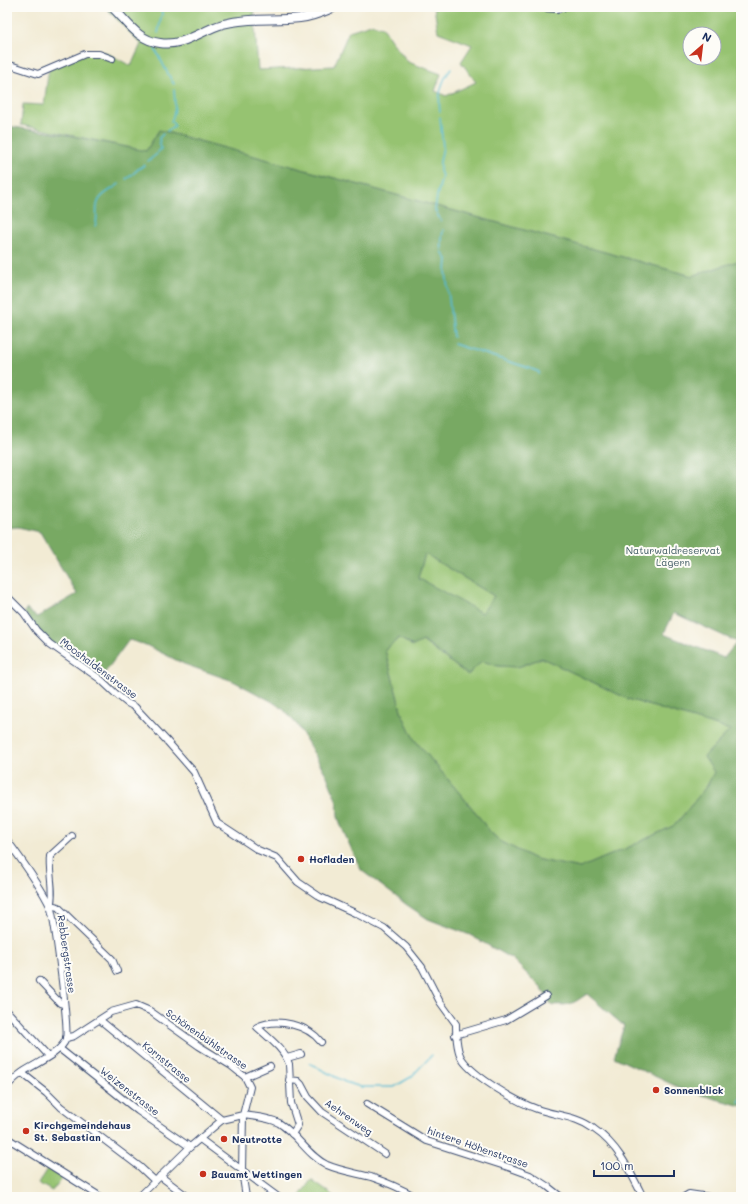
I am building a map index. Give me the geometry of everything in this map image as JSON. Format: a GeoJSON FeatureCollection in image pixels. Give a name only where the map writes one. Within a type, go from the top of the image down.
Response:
{"type":"FeatureCollection","features":[{"type":"Feature","properties":{"kind":"main road"},"geometry":{"type":"LineString","coordinates":[[112,7],[140,36],[152,42],[166,44],[174,44],[187,40],[217,26],[233,22],[251,19],[300,18],[316,15],[335,7]]}},
{"type":"Feature","properties":{"kind":"main road"},"geometry":{"type":"LineString","coordinates":[[545,7],[562,7]]}},
{"type":"Feature","properties":{"kind":"street"},"geometry":{"type":"LineString","coordinates":[[7,64],[38,74],[85,54],[99,54],[112,59]]}},
{"type":"Feature","properties":{"kind":"street","name":"Mooshaldenstrasse"},"geometry":{"type":"LineString","coordinates":[[7,596],[24,613],[36,630],[50,644],[100,679],[127,703],[135,707],[194,772],[217,822],[258,850],[278,858],[298,882],[320,897],[384,928],[406,947],[422,967],[440,1002],[456,1024],[455,1035],[462,1059],[476,1073],[493,1085],[536,1108],[581,1121],[606,1137],[624,1160],[643,1197]]}},
{"type":"Feature","properties":{"kind":"street","name":"Rebbergstrasse"},"geometry":{"type":"LineString","coordinates":[[50,907],[52,900],[49,868],[50,856],[72,836]]}},
{"type":"Feature","properties":{"kind":"street","name":"Rebbergstrasse"},"geometry":{"type":"LineString","coordinates":[[7,840],[50,907],[54,922],[64,1004],[66,1038]]}},
{"type":"Feature","properties":{"kind":"street"},"geometry":{"type":"LineString","coordinates":[[50,907],[58,907],[112,959],[117,971]]}},
{"type":"Feature","properties":{"kind":"street","name":"Rebbergstrasse"},"geometry":{"type":"LineString","coordinates":[[39,981],[60,1003],[64,1004]]}},
{"type":"Feature","properties":{"kind":"street"},"geometry":{"type":"LineString","coordinates":[[455,1035],[506,1020],[546,996]]}},
{"type":"Feature","properties":{"kind":"street","name":"Schönenbühlstrasse"},"geometry":{"type":"LineString","coordinates":[[66,1038],[74,1036],[111,1012],[136,1005],[150,1011],[199,1046],[230,1065],[245,1077],[250,1087],[243,1115],[242,1171],[246,1197]]}},
{"type":"Feature","properties":{"kind":"street"},"geometry":{"type":"LineString","coordinates":[[8,1012],[48,1056]]}},
{"type":"Feature","properties":{"kind":"street","name":"Kornstrasse"},"geometry":{"type":"LineString","coordinates":[[100,1020],[222,1120]]}},
{"type":"Feature","properties":{"kind":"street"},"geometry":{"type":"LineString","coordinates":[[292,1134],[298,1125],[291,1103],[289,1064],[287,1058],[277,1045],[257,1027],[269,1023],[280,1023],[296,1026],[308,1031],[321,1042]]}},
{"type":"Feature","properties":{"kind":"street"},"geometry":{"type":"LineString","coordinates":[[7,1086],[22,1073],[60,1049],[66,1038]]}},
{"type":"Feature","properties":{"kind":"street","name":"Weizenstrasse"},"geometry":{"type":"LineString","coordinates":[[60,1049],[138,1111],[190,1147]]}},
{"type":"Feature","properties":{"kind":"street"},"geometry":{"type":"LineString","coordinates":[[287,1058],[301,1054]]}},
{"type":"Feature","properties":{"kind":"street"},"geometry":{"type":"LineString","coordinates":[[245,1077],[270,1066]]}},
{"type":"Feature","properties":{"kind":"street"},"geometry":{"type":"LineString","coordinates":[[22,1073],[46,1092],[61,1107],[140,1167],[155,1181]]}},
{"type":"Feature","properties":{"kind":"street","name":"Aehrenweg"},"geometry":{"type":"LineString","coordinates":[[289,1080],[298,1081],[308,1097],[322,1112],[385,1154]]}},
{"type":"Feature","properties":{"kind":"street","name":"hintere Höhenstrasse"},"geometry":{"type":"LineString","coordinates":[[367,1104],[428,1141],[530,1175],[561,1197]]}},
{"type":"Feature","properties":{"kind":"street"},"geometry":{"type":"LineString","coordinates":[[139,1197],[190,1147],[222,1120],[243,1115],[273,1120],[280,1124],[325,1164],[338,1169],[371,1177],[416,1197]]}},
{"type":"Feature","properties":{"kind":"street"},"geometry":{"type":"LineString","coordinates":[[7,1138],[101,1197]]}},
{"type":"Feature","properties":{"kind":"street"},"geometry":{"type":"LineString","coordinates":[[200,1139],[278,1197]]}},
{"type":"Feature","properties":{"kind":"street"},"geometry":{"type":"LineString","coordinates":[[160,1176],[188,1197]]}},
{"type":"Feature","properties":{"kind":"street"},"geometry":{"type":"LineString","coordinates":[[684,1197],[689,1194],[709,1197]]}},
{"type":"Feature","properties":{"kind":"green space"},"geometry":{"type":"Polygon","coordinates":[[[108,7],[323,7],[307,13],[254,11],[258,70],[334,66],[349,31],[371,24],[383,27],[390,39],[408,62],[441,74],[435,91],[446,96],[476,82],[461,62],[472,45],[438,32],[434,7],[515,7],[524,12],[527,7],[741,7],[741,260],[692,276],[159,130],[146,151],[21,125],[23,104],[44,105],[49,67],[84,51],[105,52],[131,66],[141,44],[107,9],[108,7]]]}},
{"type":"Feature","properties":{"kind":"green space","name":"Naturwaldreservat Lägern"},"geometry":{"type":"Polygon","coordinates":[[[7,126],[67,135],[146,151],[159,130],[692,276],[741,260],[741,1106],[684,1090],[614,1057],[624,1026],[587,994],[569,1004],[552,1006],[542,989],[512,959],[470,935],[428,919],[361,870],[341,826],[338,816],[337,802],[327,776],[298,726],[283,709],[233,681],[184,664],[146,645],[129,640],[100,679],[50,644],[24,613],[26,609],[37,617],[77,594],[40,532],[18,527],[7,528],[7,126]],[[425,554],[418,578],[482,613],[494,596],[425,554]],[[674,613],[664,633],[724,658],[737,642],[674,613]],[[399,638],[385,650],[402,714],[414,739],[477,814],[489,831],[500,841],[535,859],[580,868],[675,825],[707,786],[714,772],[704,757],[730,730],[628,699],[542,658],[518,667],[498,666],[482,661],[468,675],[423,641],[413,646],[399,638]]]}},
{"type":"Feature","properties":{"kind":"green space"},"geometry":{"type":"Polygon","coordinates":[[[425,554],[494,596],[482,614],[418,578],[425,554]]]}},
{"type":"Feature","properties":{"kind":"green space"},"geometry":{"type":"Polygon","coordinates":[[[399,638],[413,646],[422,641],[468,675],[482,660],[498,666],[518,667],[542,658],[628,699],[730,730],[704,757],[715,772],[707,786],[675,825],[580,868],[535,859],[500,841],[489,831],[477,814],[414,739],[402,714],[385,650],[399,638]]]}},
{"type":"Feature","properties":{"kind":"green space"},"geometry":{"type":"Polygon","coordinates":[[[47,1169],[62,1178],[52,1191],[38,1183],[47,1169]]]}},
{"type":"Feature","properties":{"kind":"green space"},"geometry":{"type":"Polygon","coordinates":[[[311,1180],[335,1197],[299,1197],[311,1180]]]}},
{"type":"Feature","properties":{"kind":"waterway"},"geometry":{"type":"LineString","coordinates":[[158,33],[162,13],[160,7]]}},
{"type":"Feature","properties":{"kind":"waterway"},"geometry":{"type":"LineString","coordinates":[[155,49],[174,84]]}},
{"type":"Feature","properties":{"kind":"waterway"},"geometry":{"type":"LineString","coordinates":[[440,112],[439,101],[441,89],[451,69]]}},
{"type":"Feature","properties":{"kind":"waterway"},"geometry":{"type":"LineString","coordinates":[[167,131],[175,126],[171,121],[173,118],[175,102],[174,90]]}},
{"type":"Feature","properties":{"kind":"waterway"},"geometry":{"type":"LineString","coordinates":[[440,117],[443,147],[440,162],[440,171],[442,176],[435,210],[441,221]]}},
{"type":"Feature","properties":{"kind":"waterway"},"geometry":{"type":"LineString","coordinates":[[158,152],[161,149],[159,138],[163,134]]}},
{"type":"Feature","properties":{"kind":"waterway"},"geometry":{"type":"LineString","coordinates":[[148,161],[157,154]]}},
{"type":"Feature","properties":{"kind":"waterway"},"geometry":{"type":"LineString","coordinates":[[126,179],[144,165]]}},
{"type":"Feature","properties":{"kind":"waterway"},"geometry":{"type":"LineString","coordinates":[[95,226],[97,220],[97,206],[100,198],[119,184]]}},
{"type":"Feature","properties":{"kind":"waterway"},"geometry":{"type":"LineString","coordinates":[[443,230],[442,249],[444,256],[447,259],[446,271],[453,337]]}},
{"type":"Feature","properties":{"kind":"waterway"},"geometry":{"type":"LineString","coordinates":[[454,344],[529,368],[539,372],[539,374]]}},
{"type":"Feature","properties":{"kind":"waterway"},"geometry":{"type":"LineString","coordinates":[[309,1063],[345,1082],[361,1087],[394,1087],[411,1077],[432,1055]]}},
{"type":"Feature","properties":{"kind":"waterway"},"geometry":{"type":"LineString","coordinates":[[739,1102],[741,1098]]}},
{"type":"Feature","properties":{"kind":"place","name":"Hofladen"},"geometry":{"type":"Point","coordinates":[301,859]}},
{"type":"Feature","properties":{"kind":"place","name":"Sonnenblick"},"geometry":{"type":"Point","coordinates":[656,1090]}},
{"type":"Feature","properties":{"kind":"place","name":"Kirchgemeindehaus St. Sebastian"},"geometry":{"type":"Point","coordinates":[26,1131]}},
{"type":"Feature","properties":{"kind":"place","name":"Neutrotte"},"geometry":{"type":"Point","coordinates":[224,1139]}},
{"type":"Feature","properties":{"kind":"place","name":"Bauamt Wettingen"},"geometry":{"type":"Point","coordinates":[203,1174]}}]}
